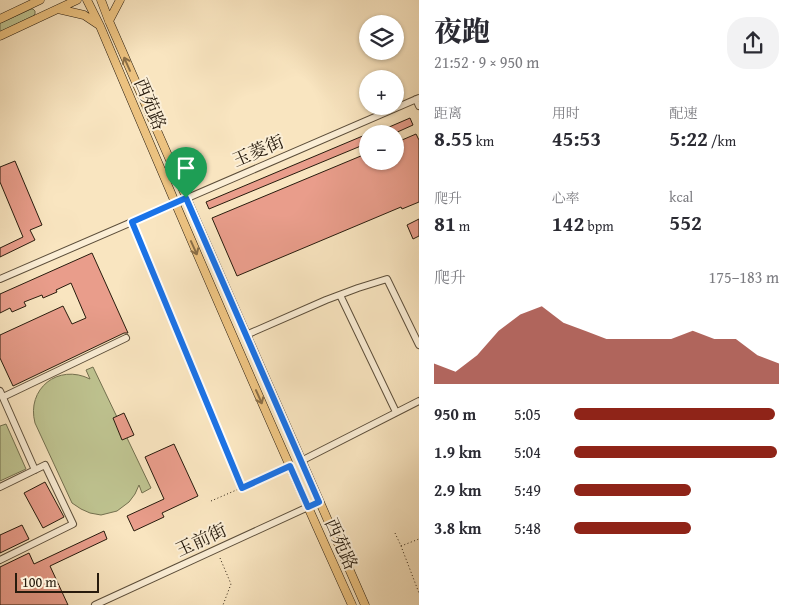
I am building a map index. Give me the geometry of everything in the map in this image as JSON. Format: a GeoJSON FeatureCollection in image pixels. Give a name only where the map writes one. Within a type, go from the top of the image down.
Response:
{"type":"FeatureCollection","features":[{"type":"Feature","properties":{"kind":"main road"},"geometry":{"type":"LineString","coordinates":[[0,19],[40,0]]}},
{"type":"Feature","properties":{"kind":"main road"},"geometry":{"type":"LineString","coordinates":[[0,36],[76,0]]}},
{"type":"Feature","properties":{"kind":"main road","name":"西苑路"},"geometry":{"type":"LineString","coordinates":[[88,0],[352,605]]}},
{"type":"Feature","properties":{"kind":"main road","name":"西苑路"},"geometry":{"type":"LineString","coordinates":[[101,0],[108,21],[365,605]]}},
{"type":"Feature","properties":{"kind":"main road"},"geometry":{"type":"LineString","coordinates":[[108,21],[120,0]]}},
{"type":"Feature","properties":{"kind":"main road"},"geometry":{"type":"LineString","coordinates":[[58,9],[84,15],[100,26]]}},
{"type":"Feature","properties":{"kind":"street","name":"玉菱街"},"geometry":{"type":"LineString","coordinates":[[0,280],[417,99]]}},
{"type":"Feature","properties":{"kind":"street"},"geometry":{"type":"LineString","coordinates":[[417,99],[419,106]]}},
{"type":"Feature","properties":{"kind":"street"},"geometry":{"type":"LineString","coordinates":[[246,336],[326,300],[387,279],[419,345]]}},
{"type":"Feature","properties":{"kind":"street"},"geometry":{"type":"LineString","coordinates":[[340,296],[396,412]]}},
{"type":"Feature","properties":{"kind":"street"},"geometry":{"type":"LineString","coordinates":[[35,470],[1,394],[126,338]]}},
{"type":"Feature","properties":{"kind":"street"},"geometry":{"type":"LineString","coordinates":[[301,461],[419,401]]}},
{"type":"Feature","properties":{"kind":"street"},"geometry":{"type":"LineString","coordinates":[[0,487],[45,465],[73,524],[0,560]]}},
{"type":"Feature","properties":{"kind":"street","name":"玉前街"},"geometry":{"type":"LineString","coordinates":[[96,605],[319,502]]}},
{"type":"Feature","properties":{"kind":"path"},"geometry":{"type":"LineString","coordinates":[[132,222],[242,488]]}},
{"type":"Feature","properties":{"kind":"path"},"geometry":{"type":"LineString","coordinates":[[211,501],[290,466]]}},
{"type":"Feature","properties":{"kind":"path"},"geometry":{"type":"LineString","coordinates":[[395,533],[419,593]]}},
{"type":"Feature","properties":{"kind":"path"},"geometry":{"type":"LineString","coordinates":[[401,546],[419,539]]}},
{"type":"Feature","properties":{"kind":"path"},"geometry":{"type":"LineString","coordinates":[[220,558],[231,584],[224,605]]}},
{"type":"Feature","properties":{"kind":"green space"},"geometry":{"type":"Polygon","coordinates":[[[31,9],[35,11],[33,16],[0,32],[0,23],[31,9]]]}},
{"type":"Feature","properties":{"kind":"green space"},"geometry":{"type":"Polygon","coordinates":[[[93,367],[151,488],[142,493],[139,485],[129,502],[117,511],[101,515],[90,513],[72,503],[35,423],[33,411],[35,400],[47,382],[67,374],[90,379],[86,370],[93,367]]]}},
{"type":"Feature","properties":{"kind":"green space"},"geometry":{"type":"Polygon","coordinates":[[[6,424],[26,469],[0,481],[0,426],[6,424]]]}},
{"type":"Feature","properties":{"kind":"building"},"geometry":{"type":"Polygon","coordinates":[[[410,118],[413,125],[404,129],[404,125],[394,125],[410,118]]]}},
{"type":"Feature","properties":{"kind":"building"},"geometry":{"type":"Polygon","coordinates":[[[416,134],[419,140],[419,202],[402,209],[401,207],[237,276],[212,218],[359,157],[359,170],[404,170],[404,139],[416,134]]]}},
{"type":"Feature","properties":{"kind":"building"},"geometry":{"type":"Polygon","coordinates":[[[359,138],[359,147],[209,209],[206,202],[359,138]]]}},
{"type":"Feature","properties":{"kind":"building"},"geometry":{"type":"Polygon","coordinates":[[[15,161],[42,225],[30,230],[35,240],[0,257],[0,248],[23,237],[0,182],[0,167],[15,161]]]}},
{"type":"Feature","properties":{"kind":"building"},"geometry":{"type":"Polygon","coordinates":[[[419,219],[419,236],[413,239],[407,225],[419,219]]]}},
{"type":"Feature","properties":{"kind":"building"},"geometry":{"type":"Polygon","coordinates":[[[92,253],[128,333],[124,333],[13,386],[0,358],[0,335],[63,306],[72,324],[86,318],[71,283],[43,298],[42,295],[24,302],[26,306],[12,312],[10,308],[0,313],[0,294],[92,253]]]}},
{"type":"Feature","properties":{"kind":"building"},"geometry":{"type":"Polygon","coordinates":[[[124,413],[134,435],[122,440],[113,418],[124,413]]]}},
{"type":"Feature","properties":{"kind":"building"},"geometry":{"type":"Polygon","coordinates":[[[174,444],[198,496],[162,513],[164,517],[134,531],[127,516],[164,499],[145,457],[174,444]]]}},
{"type":"Feature","properties":{"kind":"building"},"geometry":{"type":"Polygon","coordinates":[[[45,482],[64,517],[43,528],[24,493],[45,482]]]}},
{"type":"Feature","properties":{"kind":"building"},"geometry":{"type":"Polygon","coordinates":[[[22,525],[29,539],[0,553],[0,535],[22,525]]]}},
{"type":"Feature","properties":{"kind":"building"},"geometry":{"type":"Polygon","coordinates":[[[104,531],[107,539],[50,566],[68,605],[0,605],[0,567],[29,553],[34,564],[104,531]]]}},
{"type":"Feature","properties":{"kind":"route"},"geometry":{"type":"LineString","coordinates":[[186,198],[319,502],[308,507],[290,466],[242,488],[132,222],[186,198]]}}]}
